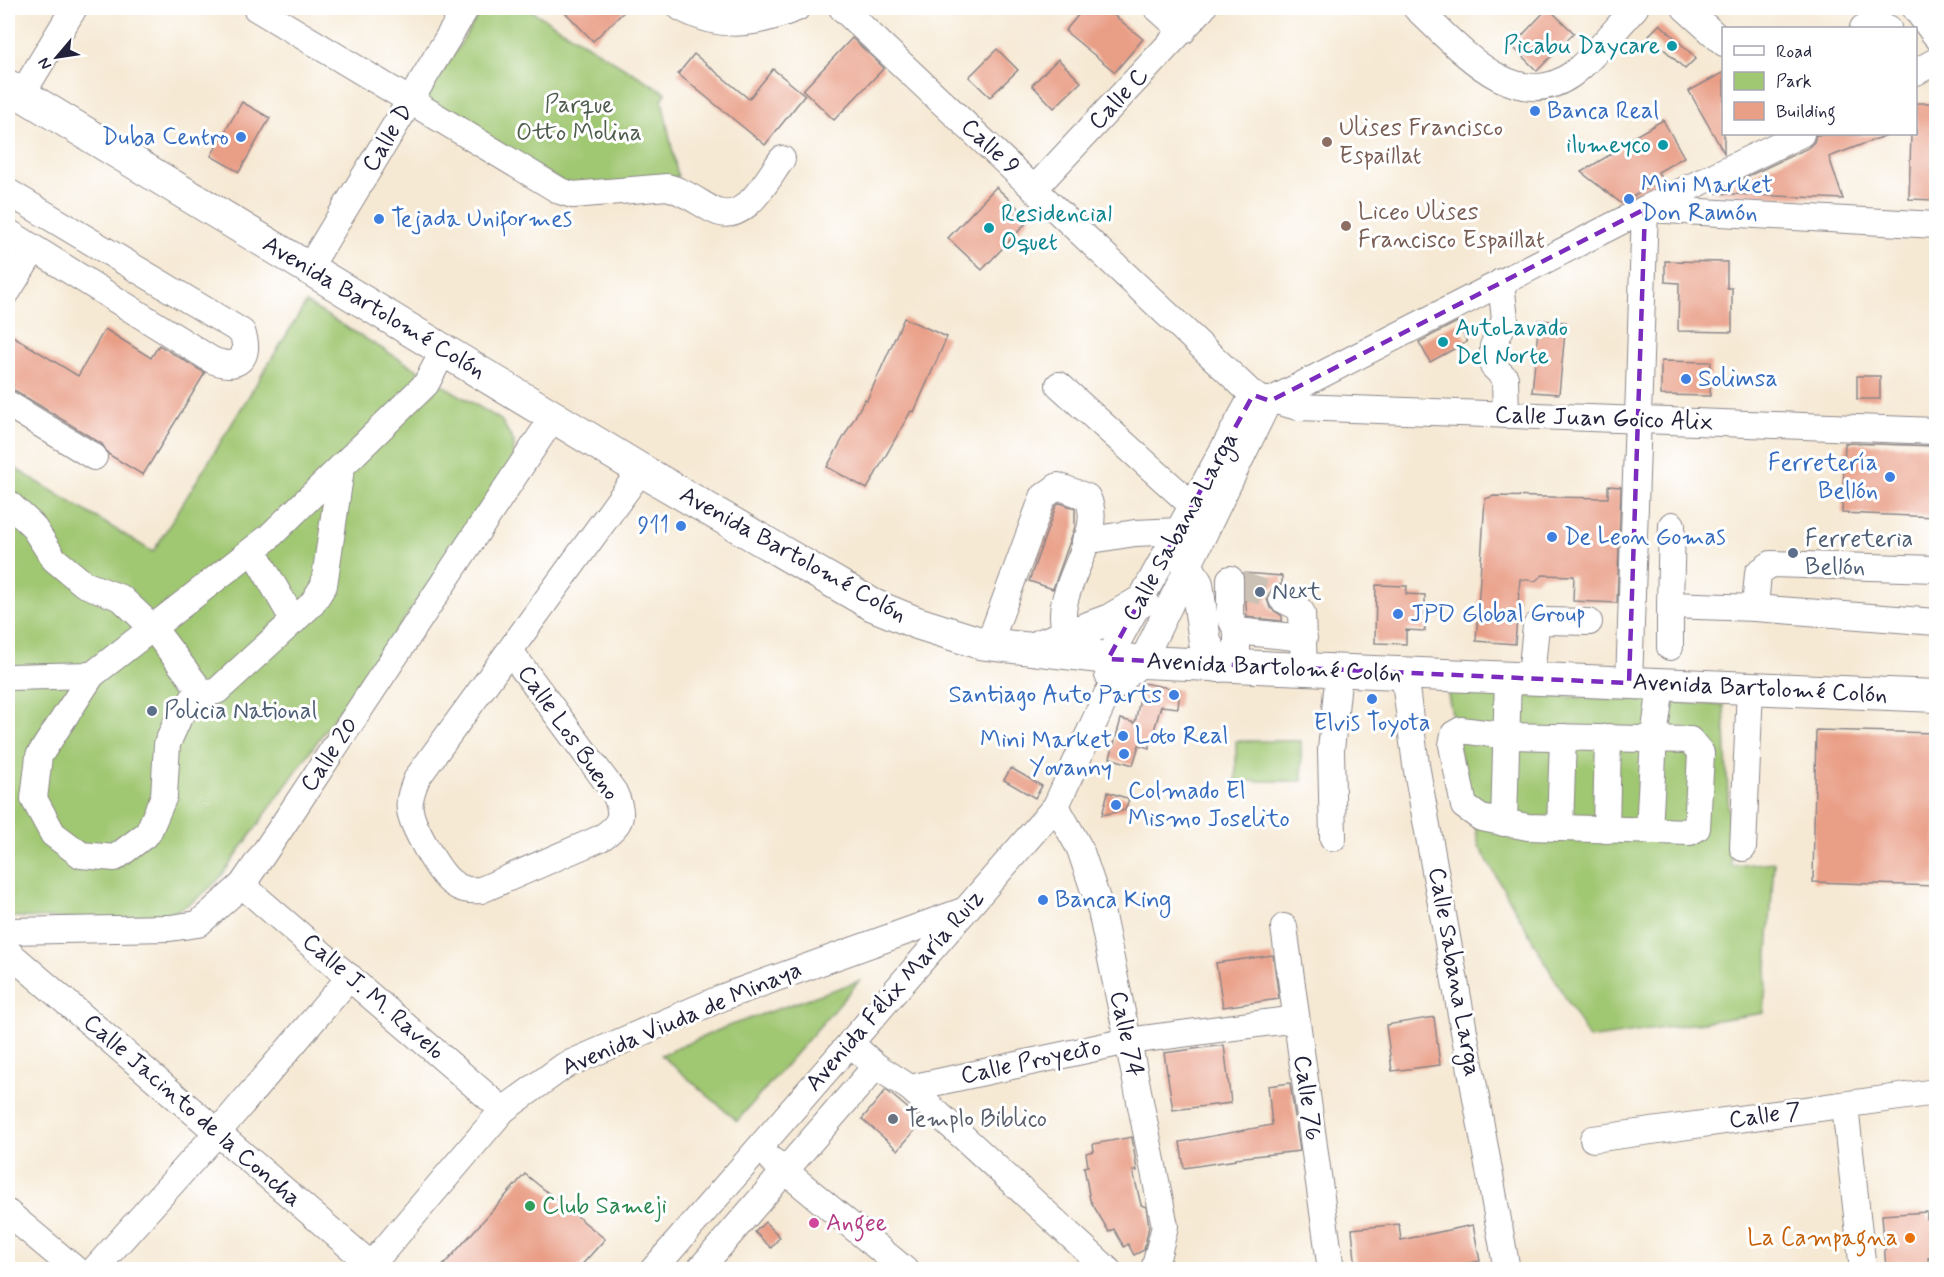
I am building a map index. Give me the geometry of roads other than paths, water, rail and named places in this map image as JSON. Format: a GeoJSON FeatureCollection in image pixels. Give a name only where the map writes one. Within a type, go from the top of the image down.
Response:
{"type":"FeatureCollection","features":[{"type":"Feature","properties":{"kind":"main road","name":"Avenida Bartolomé Colón"},"geometry":{"type":"LineString","coordinates":[[15,90],[641,470],[873,604],[917,623],[989,644],[1142,662],[1936,696]]}},
{"type":"Feature","properties":{"kind":"main road"},"geometry":{"type":"LineString","coordinates":[[1191,563],[1197,584],[1204,642],[1228,666]]}},
{"type":"Feature","properties":{"kind":"main road"},"geometry":{"type":"LineString","coordinates":[[1031,650],[1044,642],[1120,615],[1142,601]]}},
{"type":"Feature","properties":{"kind":"street"},"geometry":{"type":"LineString","coordinates":[[15,90],[74,8]]}},
{"type":"Feature","properties":{"kind":"street"},"geometry":{"type":"LineString","coordinates":[[256,8],[560,191],[573,195],[667,187],[678,189],[717,212],[733,213],[747,205],[782,159]]}},
{"type":"Feature","properties":{"kind":"street","name":"Calle D"},"geometry":{"type":"LineString","coordinates":[[309,268],[466,8]]}},
{"type":"Feature","properties":{"kind":"street"},"geometry":{"type":"LineString","coordinates":[[681,8],[703,20],[731,23],[764,21],[797,8]]}},
{"type":"Feature","properties":{"kind":"street","name":"Calle 9"},"geometry":{"type":"LineString","coordinates":[[842,8],[1034,189],[1265,398]]}},
{"type":"Feature","properties":{"kind":"street"},"geometry":{"type":"LineString","coordinates":[[1157,8],[1183,31]]}},
{"type":"Feature","properties":{"kind":"street","name":"Calle C"},"geometry":{"type":"LineString","coordinates":[[1034,189],[1203,8]]}},
{"type":"Feature","properties":{"kind":"street"},"geometry":{"type":"LineString","coordinates":[[1416,8],[1500,80],[1515,85],[1547,86],[1560,82],[1574,73],[1635,8]]}},
{"type":"Feature","properties":{"kind":"street"},"geometry":{"type":"LineString","coordinates":[[1685,8],[1722,41]]}},
{"type":"Feature","properties":{"kind":"street"},"geometry":{"type":"LineString","coordinates":[[1915,8],[1936,36]]}},
{"type":"Feature","properties":{"kind":"street"},"geometry":{"type":"LineString","coordinates":[[1868,27],[1878,25],[1885,27]]}},
{"type":"Feature","properties":{"kind":"street"},"geometry":{"type":"LineString","coordinates":[[1265,398],[1788,137]]}},
{"type":"Feature","properties":{"kind":"street"},"geometry":{"type":"LineString","coordinates":[[8,192],[242,332],[246,343],[245,354],[237,363],[225,366],[212,360],[8,232]]}},
{"type":"Feature","properties":{"kind":"street"},"geometry":{"type":"LineString","coordinates":[[1645,209],[1936,225]]}},
{"type":"Feature","properties":{"kind":"street"},"geometry":{"type":"LineString","coordinates":[[1629,683],[1636,421],[1645,209]]}},
{"type":"Feature","properties":{"kind":"street"},"geometry":{"type":"LineString","coordinates":[[8,291],[34,249]]}},
{"type":"Feature","properties":{"kind":"street"},"geometry":{"type":"LineString","coordinates":[[1501,282],[1505,320],[1494,346],[1493,366],[1505,378],[1506,415]]}},
{"type":"Feature","properties":{"kind":"street"},"geometry":{"type":"LineString","coordinates":[[200,690],[179,717],[167,744],[164,796],[148,833],[115,858],[81,855],[53,834],[34,799],[39,756],[92,675],[253,550],[341,469],[426,384],[444,350]]}},
{"type":"Feature","properties":{"kind":"street"},"geometry":{"type":"LineString","coordinates":[[1059,385],[1193,506]]}},
{"type":"Feature","properties":{"kind":"street","name":"Calle Juan Goico Alix"},"geometry":{"type":"LineString","coordinates":[[1265,398],[1298,407],[1936,431]]}},
{"type":"Feature","properties":{"kind":"street","name":"Calle Sabana Larga"},"geometry":{"type":"LineString","coordinates":[[1108,659],[1193,506],[1265,398]]}},
{"type":"Feature","properties":{"kind":"street","name":"Calle Sabana Larga"},"geometry":{"type":"LineString","coordinates":[[1142,662],[1191,563],[1265,398]]}},
{"type":"Feature","properties":{"kind":"street"},"geometry":{"type":"LineString","coordinates":[[8,404],[94,457]]}},
{"type":"Feature","properties":{"kind":"street","name":"Calle 20"},"geometry":{"type":"LineString","coordinates":[[8,931],[170,928],[198,924],[242,885],[419,624],[554,416]]}},
{"type":"Feature","properties":{"kind":"street"},"geometry":{"type":"LineString","coordinates":[[8,503],[32,525],[54,559],[84,584],[121,598],[153,628],[200,690],[209,693],[217,691],[294,621],[312,604],[324,585],[341,469]]}},
{"type":"Feature","properties":{"kind":"street","name":"Calle Los Bueno"},"geometry":{"type":"LineString","coordinates":[[510,651],[614,792],[621,806],[620,818],[613,830],[601,838],[481,890],[470,891],[460,888],[443,875],[414,825],[410,810],[411,794],[427,761],[641,470]]}},
{"type":"Feature","properties":{"kind":"street"},"geometry":{"type":"LineString","coordinates":[[989,644],[1043,497],[1052,488],[1058,486],[1087,497],[1093,512],[1065,605],[1063,622],[1068,635]]}},
{"type":"Feature","properties":{"kind":"street"},"geometry":{"type":"LineString","coordinates":[[1670,648],[1672,525]]}},
{"type":"Feature","properties":{"kind":"street"},"geometry":{"type":"LineString","coordinates":[[1085,541],[1135,533],[1180,531]]}},
{"type":"Feature","properties":{"kind":"street"},"geometry":{"type":"LineString","coordinates":[[253,550],[294,621]]}},
{"type":"Feature","properties":{"kind":"street"},"geometry":{"type":"LineString","coordinates":[[1191,563],[1235,582],[1230,617],[1237,631],[1228,666]]}},
{"type":"Feature","properties":{"kind":"street"},"geometry":{"type":"LineString","coordinates":[[1755,608],[1758,573],[1771,564],[1936,569]]}},
{"type":"Feature","properties":{"kind":"street"},"geometry":{"type":"LineString","coordinates":[[1282,599],[1299,608],[1305,639],[1304,670]]}},
{"type":"Feature","properties":{"kind":"street"},"geometry":{"type":"LineString","coordinates":[[1670,605],[1755,608],[1936,622]]}},
{"type":"Feature","properties":{"kind":"street"},"geometry":{"type":"LineString","coordinates":[[1504,823],[1508,736],[1520,677],[1536,626],[1546,621],[1589,621]]}},
{"type":"Feature","properties":{"kind":"street"},"geometry":{"type":"LineString","coordinates":[[1237,631],[1305,639]]}},
{"type":"Feature","properties":{"kind":"street","name":"Avenida Félix María Ruiz"},"geometry":{"type":"LineString","coordinates":[[653,1269],[1056,806],[1107,694],[1108,659]]}},
{"type":"Feature","properties":{"kind":"street","name":"Avenida Félix María Ruiz"},"geometry":{"type":"LineString","coordinates":[[1107,694],[1142,662]]}},
{"type":"Feature","properties":{"kind":"street"},"geometry":{"type":"LineString","coordinates":[[1333,838],[1331,750],[1339,671]]}},
{"type":"Feature","properties":{"kind":"street","name":"Calle Sabana Larga"},"geometry":{"type":"LineString","coordinates":[[1404,674],[1416,765],[1507,1269]]}},
{"type":"Feature","properties":{"kind":"street"},"geometry":{"type":"LineString","coordinates":[[8,677],[92,675]]}},
{"type":"Feature","properties":{"kind":"street"},"geometry":{"type":"LineString","coordinates":[[1649,831],[1654,737],[1661,686]]}},
{"type":"Feature","properties":{"kind":"street"},"geometry":{"type":"LineString","coordinates":[[1743,848],[1750,689]]}},
{"type":"Feature","properties":{"kind":"street"},"geometry":{"type":"LineString","coordinates":[[1461,730],[1508,736],[1563,737],[1654,737],[1690,740],[1701,753],[1700,820],[1697,828],[1690,832],[1606,830],[1504,823],[1481,818],[1464,806],[1452,745],[1454,734],[1461,730]]}},
{"type":"Feature","properties":{"kind":"street"},"geometry":{"type":"LineString","coordinates":[[1560,828],[1563,737]]}},
{"type":"Feature","properties":{"kind":"street"},"geometry":{"type":"LineString","coordinates":[[1606,830],[1608,737]]}},
{"type":"Feature","properties":{"kind":"street","name":"Calle 74"},"geometry":{"type":"LineString","coordinates":[[1056,806],[1080,849],[1101,911],[1165,1226],[1154,1269]]}},
{"type":"Feature","properties":{"kind":"street","name":"Calle J. M. Ravelo"},"geometry":{"type":"LineString","coordinates":[[242,885],[503,1110]]}},
{"type":"Feature","properties":{"kind":"street","name":"Avenida Viuda de Minaya"},"geometry":{"type":"LineString","coordinates":[[372,1268],[503,1110],[564,1066],[715,1000],[966,910]]}},
{"type":"Feature","properties":{"kind":"street","name":"Calle 76"},"geometry":{"type":"LineString","coordinates":[[1284,927],[1331,1269]]}},
{"type":"Feature","properties":{"kind":"street","name":"Calle Jacinto de la Concha"},"geometry":{"type":"LineString","coordinates":[[8,952],[372,1268]]}},
{"type":"Feature","properties":{"kind":"street"},"geometry":{"type":"LineString","coordinates":[[94,1269],[218,1132],[350,977]]}},
{"type":"Feature","properties":{"kind":"street","name":"Calle Proyecto"},"geometry":{"type":"LineString","coordinates":[[910,1088],[1128,1041],[1296,1019]]}},
{"type":"Feature","properties":{"kind":"street"},"geometry":{"type":"LineString","coordinates":[[850,1043],[876,1066],[910,1088],[1108,1269]]}},
{"type":"Feature","properties":{"kind":"street"},"geometry":{"type":"LineString","coordinates":[[672,1247],[699,1269],[876,1066]]}},
{"type":"Feature","properties":{"kind":"street","name":"Calle 7"},"geometry":{"type":"LineString","coordinates":[[1593,1139],[1936,1092]]}},
{"type":"Feature","properties":{"kind":"street"},"geometry":{"type":"LineString","coordinates":[[1845,1106],[1863,1269]]}},
{"type":"Feature","properties":{"kind":"street"},"geometry":{"type":"LineString","coordinates":[[757,1150],[786,1171],[905,1269]]}},
{"type":"Feature","properties":{"kind":"street"},"geometry":{"type":"LineString","coordinates":[[8,1213],[76,1269]]}},
{"type":"Feature","properties":{"kind":"tunnel"},"geometry":{"type":"LineString","coordinates":[[1239,584],[1282,599]]}},
{"type":"Feature","properties":{"kind":"place","name":"Picabu Daycare"},"geometry":{"type":"Point","coordinates":[1672,46]}},
{"type":"Feature","properties":{"kind":"place","name":"Banca Real"},"geometry":{"type":"Point","coordinates":[1535,111]}},
{"type":"Feature","properties":{"kind":"place","name":"Duba Centro"},"geometry":{"type":"Point","coordinates":[241,137]}},
{"type":"Feature","properties":{"kind":"place","name":"Ulises Francisco Espaillat"},"geometry":{"type":"Point","coordinates":[1327,142]}},
{"type":"Feature","properties":{"kind":"place","name":"ilumeyco"},"geometry":{"type":"Point","coordinates":[1663,145]}},
{"type":"Feature","properties":{"kind":"place","name":"Mini Market Don Ramón"},"geometry":{"type":"Point","coordinates":[1629,199]}},
{"type":"Feature","properties":{"kind":"place","name":"Tejada Uniformes"},"geometry":{"type":"Point","coordinates":[379,219]}},
{"type":"Feature","properties":{"kind":"place","name":"Liceo Ulises Francisco Espaillat"},"geometry":{"type":"Point","coordinates":[1346,226]}},
{"type":"Feature","properties":{"kind":"place","name":"Residencial Oquet"},"geometry":{"type":"Point","coordinates":[989,228]}},
{"type":"Feature","properties":{"kind":"place","name":"AutoLavado Del Norte"},"geometry":{"type":"Point","coordinates":[1443,342]}},
{"type":"Feature","properties":{"kind":"place","name":"Solimsa"},"geometry":{"type":"Point","coordinates":[1686,379]}},
{"type":"Feature","properties":{"kind":"place","name":"Ferretería Bellón"},"geometry":{"type":"Point","coordinates":[1890,477]}},
{"type":"Feature","properties":{"kind":"place","name":"911"},"geometry":{"type":"Point","coordinates":[681,526]}},
{"type":"Feature","properties":{"kind":"place","name":"De Leon Gomas"},"geometry":{"type":"Point","coordinates":[1552,537]}},
{"type":"Feature","properties":{"kind":"place","name":"Ferreteria Bellón"},"geometry":{"type":"Point","coordinates":[1793,553]}},
{"type":"Feature","properties":{"kind":"place","name":"Next"},"geometry":{"type":"Point","coordinates":[1260,592]}},
{"type":"Feature","properties":{"kind":"place","name":"JPD Global Group"},"geometry":{"type":"Point","coordinates":[1398,614]}},
{"type":"Feature","properties":{"kind":"place","name":"Santiago Auto Parts"},"geometry":{"type":"Point","coordinates":[1174,695]}},
{"type":"Feature","properties":{"kind":"place","name":"Elvis Toyota"},"geometry":{"type":"Point","coordinates":[1372,699]}},
{"type":"Feature","properties":{"kind":"place","name":"Policia National"},"geometry":{"type":"Point","coordinates":[152,711]}},
{"type":"Feature","properties":{"kind":"place","name":"Loto Real"},"geometry":{"type":"Point","coordinates":[1123,736]}},
{"type":"Feature","properties":{"kind":"place","name":"Mini Market Yovanny"},"geometry":{"type":"Point","coordinates":[1124,754]}},
{"type":"Feature","properties":{"kind":"place","name":"Colmado El Mismo Joselito"},"geometry":{"type":"Point","coordinates":[1116,805]}},
{"type":"Feature","properties":{"kind":"place","name":"Banca King"},"geometry":{"type":"Point","coordinates":[1043,900]}},
{"type":"Feature","properties":{"kind":"place","name":"Templo Biblico"},"geometry":{"type":"Point","coordinates":[893,1119]}},
{"type":"Feature","properties":{"kind":"place","name":"Club Sameji"},"geometry":{"type":"Point","coordinates":[530,1206]}},
{"type":"Feature","properties":{"kind":"place","name":"Angee"},"geometry":{"type":"Point","coordinates":[814,1223]}},
{"type":"Feature","properties":{"kind":"place","name":"La Campagna"},"geometry":{"type":"Point","coordinates":[1910,1238]}},
{"type":"Feature","properties":{"kind":"park label","name":"Parque Otto Molina"},"geometry":{"type":"Point","coordinates":[579,119]}}]}
